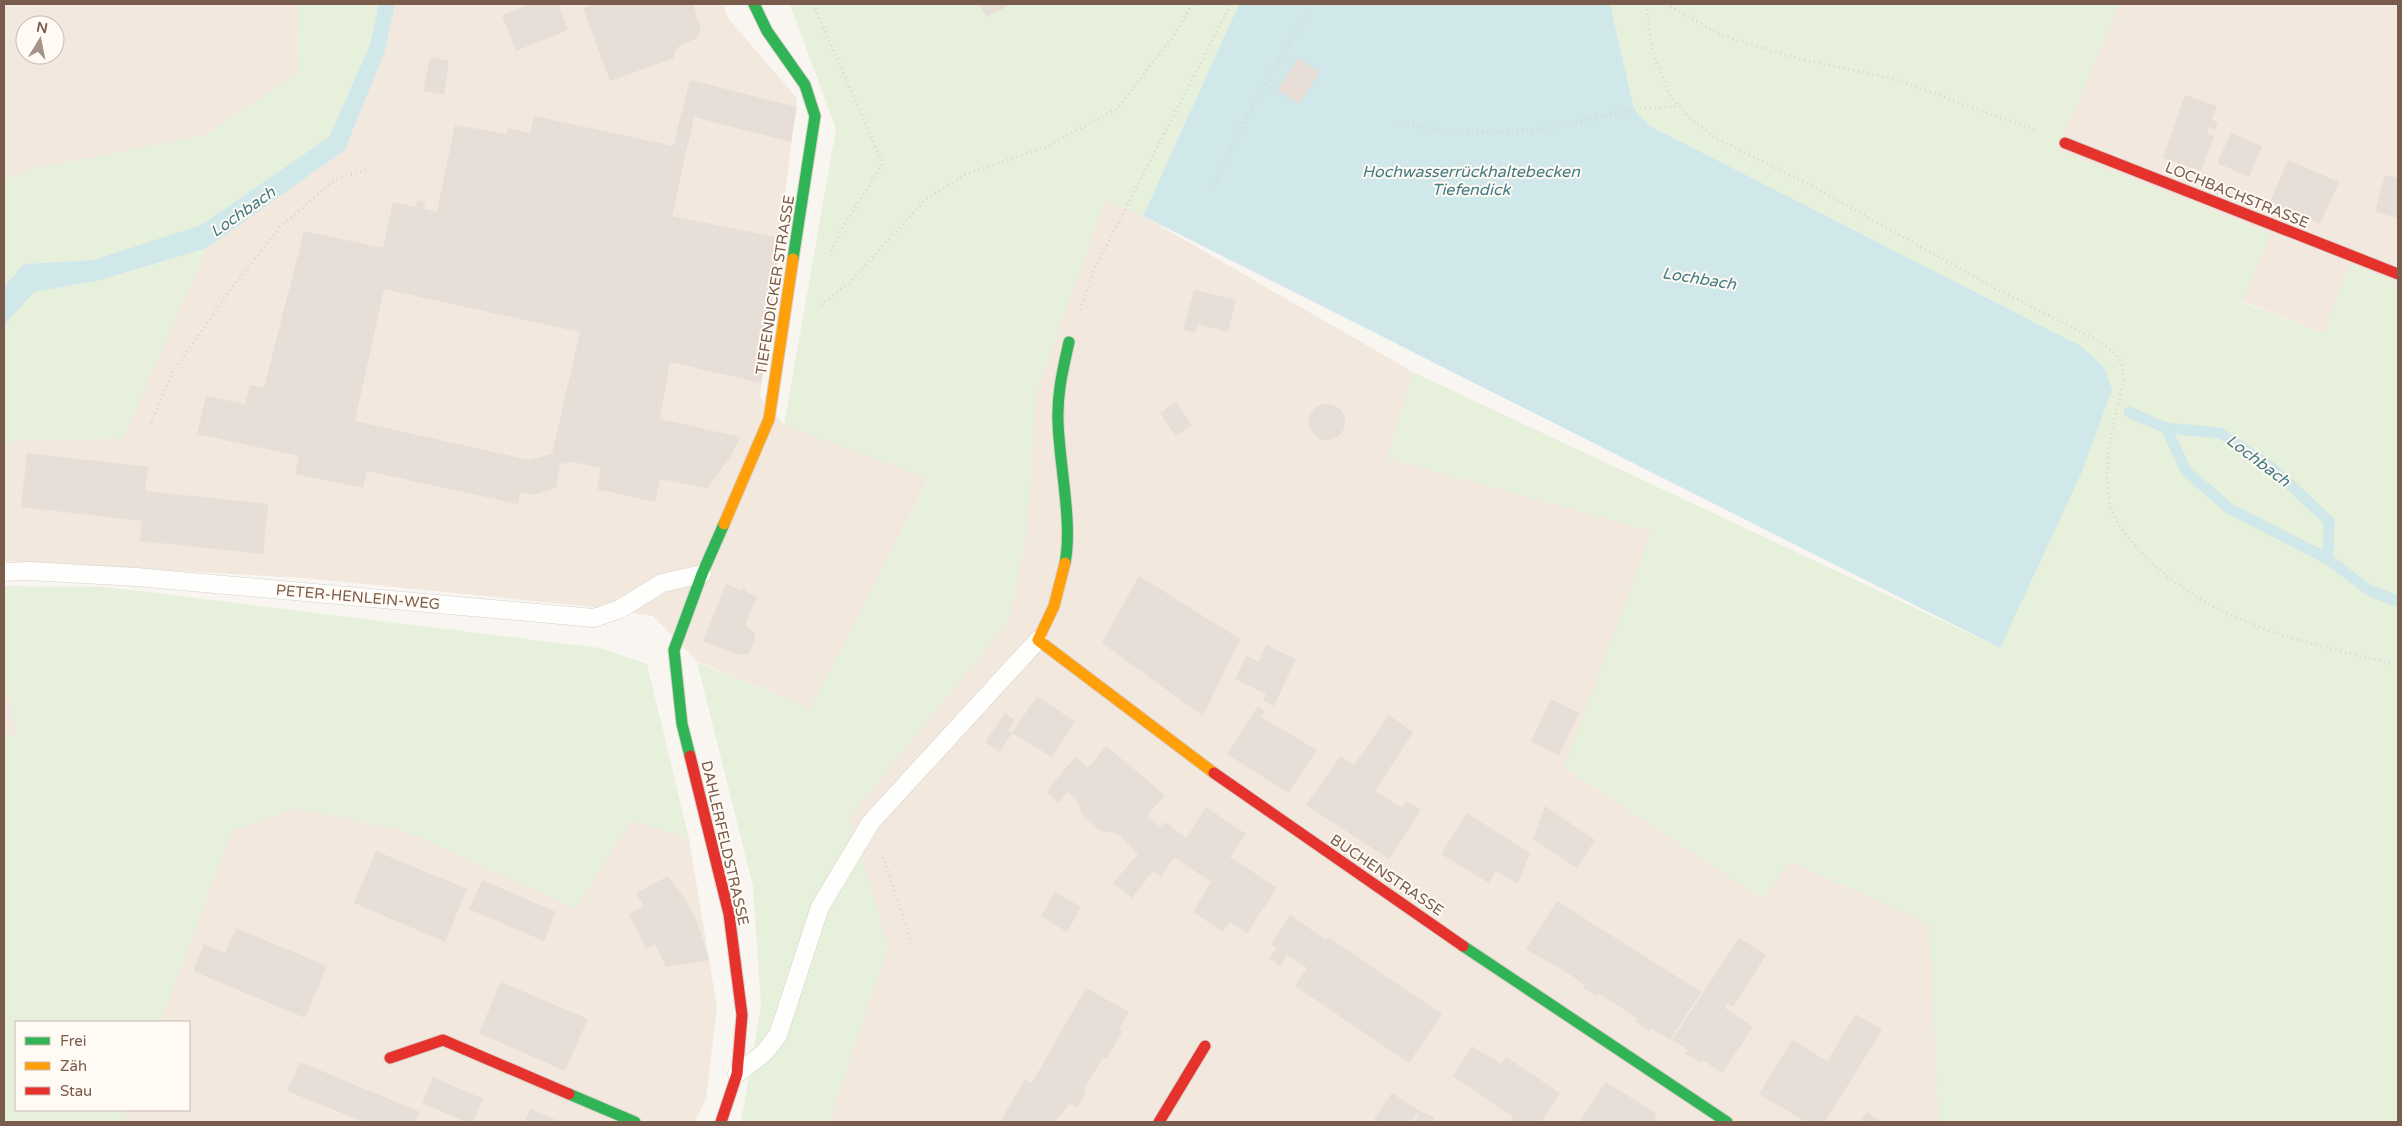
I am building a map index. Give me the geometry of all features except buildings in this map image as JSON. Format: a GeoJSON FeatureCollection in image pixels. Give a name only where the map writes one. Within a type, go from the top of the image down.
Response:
{"type":"FeatureCollection","features":[{"type":"Feature","properties":{"kind":"street","name":"TIEFENDICKER STRASSE"},"geometry":{"type":"LineString","coordinates":[[702,574],[769,420],[816,116],[805,85],[768,31],[754,4]]}},
{"type":"Feature","properties":{"kind":"street","name":"LOCHBACHSTRASSE"},"geometry":{"type":"LineString","coordinates":[[2065,143],[2274,227],[2398,274]]}},
{"type":"Feature","properties":{"kind":"street"},"geometry":{"type":"LineString","coordinates":[[1038,640],[1054,606],[1066,560],[1067,530],[1058,422],[1058,388],[1069,342]]}},
{"type":"Feature","properties":{"kind":"street","name":"DAHLERFELDSTRASSE"},"geometry":{"type":"LineString","coordinates":[[702,574],[674,650],[682,724],[729,914],[733,958],[742,1016],[737,1074],[721,1122]]}},
{"type":"Feature","properties":{"kind":"street","name":"BUCHENSTRASSE"},"geometry":{"type":"LineString","coordinates":[[1038,640],[1242,794],[1494,967],[1727,1122]]}},
{"type":"Feature","properties":{"kind":"street"},"geometry":{"type":"LineString","coordinates":[[390,1058],[444,1040],[635,1122]]}},
{"type":"Feature","properties":{"kind":"street"},"geometry":{"type":"LineString","coordinates":[[1159,1122],[1205,1046]]}},
{"type":"Feature","properties":{"kind":"lane","name":"PETER-HENLEIN-WEG"},"geometry":{"type":"LineString","coordinates":[[4,572],[29,571],[136,577],[594,618],[620,609],[662,583],[702,574]]}},
{"type":"Feature","properties":{"kind":"lane"},"geometry":{"type":"LineString","coordinates":[[737,1074],[765,1052],[778,1035],[820,907],[872,822],[1038,640]]}},
{"type":"Feature","properties":{"kind":"path"},"geometry":{"type":"LineString","coordinates":[[813,4],[883,163],[840,232],[830,255]]}},
{"type":"Feature","properties":{"kind":"path"},"geometry":{"type":"LineString","coordinates":[[786,318],[814,310],[849,283],[870,257],[925,200],[966,174],[1048,146],[1118,108],[1172,38],[1193,4]]}},
{"type":"Feature","properties":{"kind":"path"},"geometry":{"type":"LineString","coordinates":[[1069,342],[1094,270],[1231,4]]}},
{"type":"Feature","properties":{"kind":"path"},"geometry":{"type":"LineString","coordinates":[[1214,187],[1227,154],[1267,81],[1314,4]]}},
{"type":"Feature","properties":{"kind":"path"},"geometry":{"type":"LineString","coordinates":[[1646,4],[1652,50],[1661,78],[1678,106],[1715,138],[1814,187],[1987,284],[2106,346],[2119,358],[2123,374],[2121,393],[2108,452],[2109,496],[2113,512],[2132,543],[2156,567],[2187,591],[2245,623],[2298,641],[2398,665]]}},
{"type":"Feature","properties":{"kind":"path"},"geometry":{"type":"LineString","coordinates":[[1666,4],[1721,35],[1796,58],[1894,79],[2014,122],[2065,143]]}},
{"type":"Feature","properties":{"kind":"path"},"geometry":{"type":"LineString","coordinates":[[1398,123],[1466,134],[1554,128],[1634,109],[1678,106]]}},
{"type":"Feature","properties":{"kind":"path"},"geometry":{"type":"LineString","coordinates":[[151,423],[171,375],[228,293],[279,228],[335,180],[366,170]]}},
{"type":"Feature","properties":{"kind":"path"},"geometry":{"type":"LineString","coordinates":[[872,822],[913,947]]}},
{"type":"Feature","properties":{"kind":"shaded area"},"geometry":{"type":"Polygon","coordinates":[[[4,4],[299,4],[298,73],[203,136],[36,168],[4,179],[4,4]]]}},
{"type":"Feature","properties":{"kind":"shaded area"},"geometry":{"type":"Polygon","coordinates":[[[395,4],[723,4],[727,17],[797,98],[760,397],[784,425],[929,478],[810,709],[697,661],[653,616],[584,606],[304,578],[4,561],[4,449],[14,440],[123,439],[207,248],[345,150],[385,51],[395,4]]]}},
{"type":"Feature","properties":{"kind":"shaded area"},"geometry":{"type":"Polygon","coordinates":[[[2120,4],[2398,4],[2398,283],[2350,264],[2324,333],[2242,301],[2271,234],[2057,150],[2120,4]]]}},
{"type":"Feature","properties":{"kind":"shaded area"},"geometry":{"type":"Polygon","coordinates":[[[1105,201],[1143,216],[1413,372],[1387,458],[1652,531],[1565,768],[1763,899],[1789,861],[1930,924],[1939,1122],[829,1122],[888,947],[850,816],[1009,621],[1027,531],[1036,393],[1105,201]]]}},
{"type":"Feature","properties":{"kind":"shaded area"},"geometry":{"type":"Polygon","coordinates":[[[4,676],[17,735],[4,737],[4,676]]]}},
{"type":"Feature","properties":{"kind":"shaded area"},"geometry":{"type":"Polygon","coordinates":[[[297,808],[405,831],[576,908],[632,820],[689,839],[717,1007],[706,1099],[695,1122],[124,1122],[128,1111],[190,1111],[190,1021],[161,1021],[232,830],[297,808]]]}},
{"type":"Feature","properties":{"kind":"green space"},"geometry":{"type":"Polygon","coordinates":[[[299,4],[379,4],[370,45],[329,137],[201,225],[93,260],[24,264],[34,292],[97,281],[207,248],[123,439],[14,440],[4,449],[4,179],[36,168],[203,136],[298,73],[299,4]]]}},
{"type":"Feature","properties":{"kind":"green space"},"geometry":{"type":"Polygon","coordinates":[[[790,4],[1239,4],[1143,216],[1105,201],[1036,393],[1027,531],[1009,621],[850,816],[888,947],[829,1122],[741,1122],[761,1005],[753,886],[697,662],[810,709],[929,479],[784,425],[836,129],[790,4]]]}},
{"type":"Feature","properties":{"kind":"green space"},"geometry":{"type":"Polygon","coordinates":[[[1610,4],[2120,4],[2057,150],[2271,234],[2242,302],[2324,333],[2350,264],[2398,283],[2398,1122],[1939,1122],[1929,924],[1790,861],[1763,899],[1564,767],[1652,531],[1387,458],[1413,372],[2000,648],[2104,367],[2081,346],[1650,126],[1634,109],[1610,4]]]}},
{"type":"Feature","properties":{"kind":"green space"},"geometry":{"type":"Polygon","coordinates":[[[4,586],[106,587],[600,648],[647,664],[689,839],[632,820],[576,908],[405,831],[297,808],[232,830],[161,1021],[15,1021],[15,1111],[128,1111],[124,1122],[4,1122],[4,737],[17,734],[4,676],[4,586]]]}},
{"type":"Feature","properties":{"kind":"water"},"geometry":{"type":"Polygon","coordinates":[[[379,4],[395,4],[385,51],[345,150],[207,248],[97,281],[34,292],[4,325],[4,287],[24,264],[93,260],[201,225],[329,137],[370,45],[379,4]]]}},
{"type":"Feature","properties":{"kind":"water","name":"Hochwasserrückhaltebecken Tiefendick"},"geometry":{"type":"Polygon","coordinates":[[[1239,4],[1610,4],[1634,109],[1650,126],[2081,346],[2104,367],[2112,390],[2081,474],[2000,648],[1143,216],[1239,4]]]}},
{"type":"Feature","properties":{"kind":"waterway","name":"Lochbach"},"geometry":{"type":"LineString","coordinates":[[2129,412],[2166,428],[2220,433],[2271,467],[2329,521],[2328,559]]}},
{"type":"Feature","properties":{"kind":"waterway","name":"Lochbach"},"geometry":{"type":"LineString","coordinates":[[2166,428],[2186,471],[2230,509],[2328,559],[2370,591],[2398,601]]}},
{"type":"Feature","properties":{"kind":"traffic: fast"},"geometry":{"type":"LineString","coordinates":[[754,4],[767,31],[805,85],[815,116],[793,259]]}},
{"type":"Feature","properties":{"kind":"traffic: fast"},"geometry":{"type":"LineString","coordinates":[[1065,563],[1067,512],[1059,438],[1058,401],[1069,342]]}},
{"type":"Feature","properties":{"kind":"traffic: fast"},"geometry":{"type":"LineString","coordinates":[[690,756],[682,724],[674,650],[702,574],[724,524]]}},
{"type":"Feature","properties":{"kind":"traffic: fast"},"geometry":{"type":"LineString","coordinates":[[1463,946],[1727,1122]]}},
{"type":"Feature","properties":{"kind":"traffic: fast"},"geometry":{"type":"LineString","coordinates":[[569,1094],[635,1122]]}},
{"type":"Feature","properties":{"kind":"traffic: slow"},"geometry":{"type":"LineString","coordinates":[[724,524],[769,419],[793,259]]}},
{"type":"Feature","properties":{"kind":"traffic: slow"},"geometry":{"type":"LineString","coordinates":[[1065,563],[1054,606],[1038,640],[1214,773]]}},
{"type":"Feature","properties":{"kind":"traffic: jam"},"geometry":{"type":"LineString","coordinates":[[2065,143],[2398,274]]}},
{"type":"Feature","properties":{"kind":"traffic: jam"},"geometry":{"type":"LineString","coordinates":[[690,756],[729,914],[742,1015],[737,1074],[721,1122]]}},
{"type":"Feature","properties":{"kind":"traffic: jam"},"geometry":{"type":"LineString","coordinates":[[1214,773],[1463,946]]}},
{"type":"Feature","properties":{"kind":"traffic: jam"},"geometry":{"type":"LineString","coordinates":[[390,1058],[443,1040],[569,1094]]}},
{"type":"Feature","properties":{"kind":"traffic: jam"},"geometry":{"type":"LineString","coordinates":[[1159,1122],[1205,1046]]}}]}
